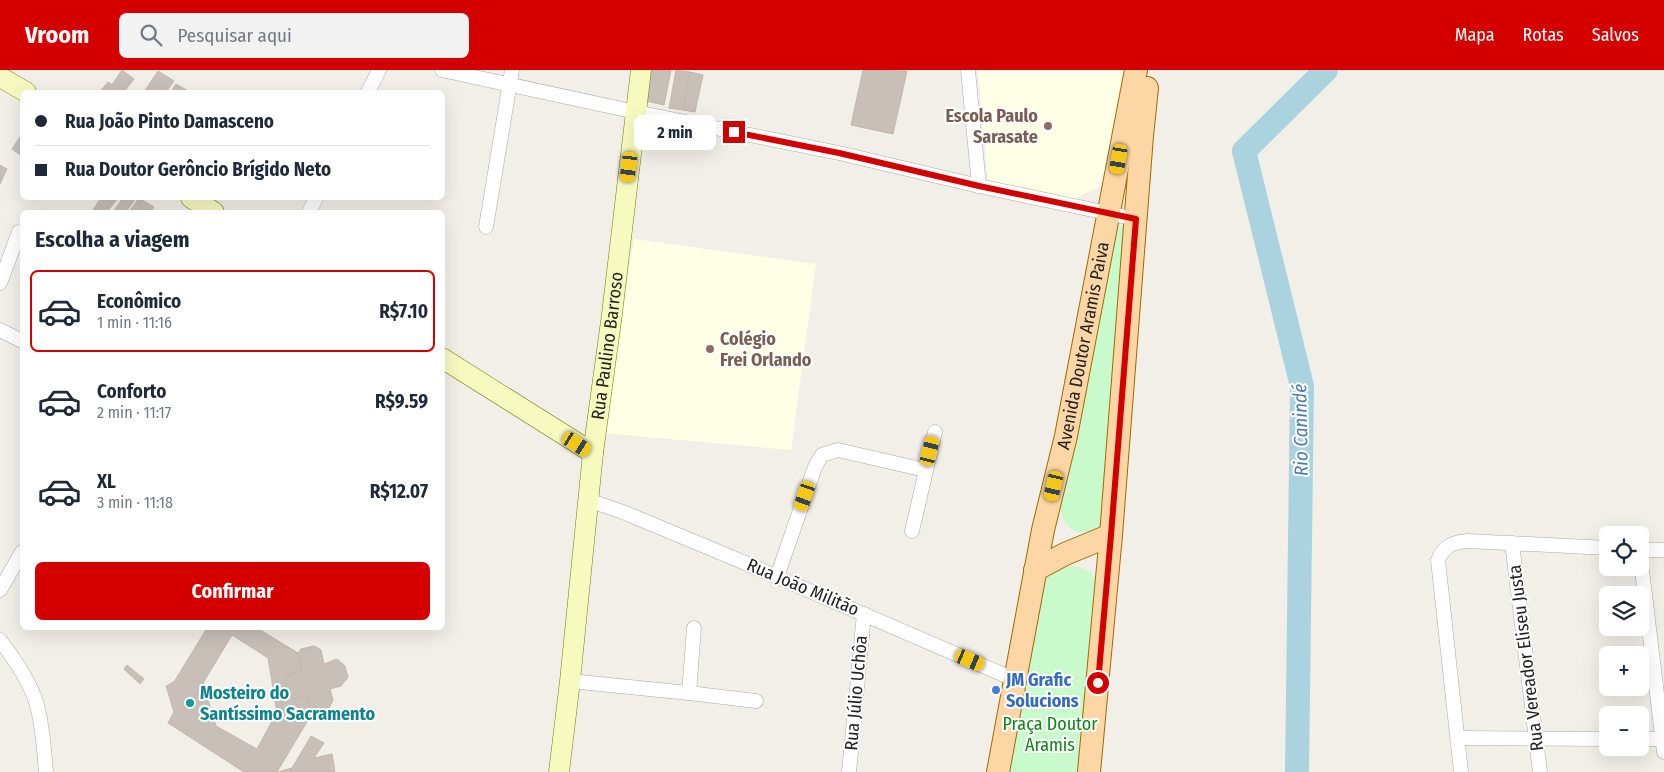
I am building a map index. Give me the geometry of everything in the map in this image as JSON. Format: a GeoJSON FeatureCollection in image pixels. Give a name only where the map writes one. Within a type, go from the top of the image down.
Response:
{"type":"FeatureCollection","features":[{"type":"Feature","properties":{"kind":"main road","name":"Avenida Doutor Aramis Paiva"},"geometry":{"type":"LineString","coordinates":[[998,772],[1035,570],[1066,436],[1136,70]]}},
{"type":"Feature","properties":{"kind":"main road"},"geometry":{"type":"LineString","coordinates":[[1089,772],[1111,535],[1145,99],[1151,70]]}},
{"type":"Feature","properties":{"kind":"main road"},"geometry":{"type":"LineString","coordinates":[[1035,570],[1065,554],[1111,535]]}},
{"type":"Feature","properties":{"kind":"street"},"geometry":{"type":"LineString","coordinates":[[369,90],[379,70]]}},
{"type":"Feature","properties":{"kind":"street"},"geometry":{"type":"LineString","coordinates":[[442,70],[839,153],[979,186],[1136,219]]}},
{"type":"Feature","properties":{"kind":"street"},"geometry":{"type":"LineString","coordinates":[[486,227],[512,70]]}},
{"type":"Feature","properties":{"kind":"street","name":"Rua Paulino Barroso"},"geometry":{"type":"LineString","coordinates":[[559,772],[570,681],[592,453],[612,314],[640,70]]}},
{"type":"Feature","properties":{"kind":"street"},"geometry":{"type":"LineString","coordinates":[[968,70],[979,186]]}},
{"type":"Feature","properties":{"kind":"street"},"geometry":{"type":"LineString","coordinates":[[0,77],[23,90]]}},
{"type":"Feature","properties":{"kind":"street"},"geometry":{"type":"LineString","coordinates":[[194,200],[211,210]]}},
{"type":"Feature","properties":{"kind":"street"},"geometry":{"type":"LineString","coordinates":[[0,283],[19,232]]}},
{"type":"Feature","properties":{"kind":"street"},"geometry":{"type":"LineString","coordinates":[[0,330],[20,340]]}},
{"type":"Feature","properties":{"kind":"street"},"geometry":{"type":"LineString","coordinates":[[445,360],[592,453]]}},
{"type":"Feature","properties":{"kind":"street"},"geometry":{"type":"LineString","coordinates":[[912,531],[935,432]]}},
{"type":"Feature","properties":{"kind":"street"},"geometry":{"type":"LineString","coordinates":[[777,577],[815,467],[822,455],[838,450],[925,470]]}},
{"type":"Feature","properties":{"kind":"street","name":"Rua João Militão"},"geometry":{"type":"LineString","coordinates":[[588,500],[623,512],[1016,680]]}},
{"type":"Feature","properties":{"kind":"street"},"geometry":{"type":"LineString","coordinates":[[1461,772],[1438,560],[1441,553],[1454,542],[1468,541],[1599,548]]}},
{"type":"Feature","properties":{"kind":"street","name":"Rua Vereador Eliseu Justa"},"geometry":{"type":"LineString","coordinates":[[1512,543],[1540,772]]}},
{"type":"Feature","properties":{"kind":"street"},"geometry":{"type":"LineString","coordinates":[[1649,550],[1664,550]]}},
{"type":"Feature","properties":{"kind":"street"},"geometry":{"type":"LineString","coordinates":[[0,590],[20,555]]}},
{"type":"Feature","properties":{"kind":"street"},"geometry":{"type":"LineString","coordinates":[[1643,576],[1663,744],[1649,741]]}},
{"type":"Feature","properties":{"kind":"street","name":"Rua Júlio Uchôa"},"geometry":{"type":"LineString","coordinates":[[849,772],[864,614]]}},
{"type":"Feature","properties":{"kind":"street"},"geometry":{"type":"LineString","coordinates":[[689,693],[694,628]]}},
{"type":"Feature","properties":{"kind":"street"},"geometry":{"type":"LineString","coordinates":[[0,640],[23,675],[34,697],[43,743],[46,772]]}},
{"type":"Feature","properties":{"kind":"street"},"geometry":{"type":"LineString","coordinates":[[570,681],[756,701]]}},
{"type":"Feature","properties":{"kind":"street"},"geometry":{"type":"LineString","coordinates":[[1458,738],[1599,739]]}},
{"type":"Feature","properties":{"kind":"shaded area","name":"Escola Paulo Sarasate"},"geometry":{"type":"Polygon","coordinates":[[[978,70],[1124,70],[1102,186],[1071,200],[988,182],[978,70]]]}},
{"type":"Feature","properties":{"kind":"shaded area","name":"Colégio Frei Orlando"},"geometry":{"type":"Polygon","coordinates":[[[634,239],[816,264],[791,450],[603,433],[634,239]]]}},
{"type":"Feature","properties":{"kind":"green space"},"geometry":{"type":"Polygon","coordinates":[[[1125,225],[1101,526],[1084,532],[1077,532],[1067,525],[1059,502],[1116,231],[1119,226],[1125,225]]]}},
{"type":"Feature","properties":{"kind":"green space","name":"Praça Doutor Aramis"},"geometry":{"type":"Polygon","coordinates":[[[1064,566],[1084,569],[1099,582],[1083,772],[1007,772],[1046,578],[1054,569],[1064,566]]]}},
{"type":"Feature","properties":{"kind":"building"},"geometry":{"type":"Polygon","coordinates":[[[122,70],[134,79],[126,90],[102,90],[108,82],[112,85],[122,70]]]}},
{"type":"Feature","properties":{"kind":"building"},"geometry":{"type":"Polygon","coordinates":[[[651,70],[671,70],[664,105],[646,101],[651,70]]]}},
{"type":"Feature","properties":{"kind":"building"},"geometry":{"type":"Polygon","coordinates":[[[676,70],[690,72],[683,110],[669,108],[676,70]]]}},
{"type":"Feature","properties":{"kind":"building"},"geometry":{"type":"Polygon","coordinates":[[[863,70],[907,71],[893,134],[851,125],[863,70]]]}},
{"type":"Feature","properties":{"kind":"building"},"geometry":{"type":"Polygon","coordinates":[[[158,71],[174,81],[167,90],[145,90],[158,71]]]}},
{"type":"Feature","properties":{"kind":"building"},"geometry":{"type":"Polygon","coordinates":[[[690,72],[703,75],[695,112],[683,110],[690,72]]]}},
{"type":"Feature","properties":{"kind":"building"},"geometry":{"type":"Polygon","coordinates":[[[176,84],[186,90],[172,90],[176,84]]]}},
{"type":"Feature","properties":{"kind":"building"},"geometry":{"type":"Polygon","coordinates":[[[20,137],[20,155],[12,149],[20,137]]]}},
{"type":"Feature","properties":{"kind":"building"},"geometry":{"type":"Polygon","coordinates":[[[0,165],[7,169],[0,184],[0,165]]]}},
{"type":"Feature","properties":{"kind":"building"},"geometry":{"type":"Polygon","coordinates":[[[100,200],[116,200],[109,210],[93,210],[100,200]]]}},
{"type":"Feature","properties":{"kind":"building"},"geometry":{"type":"Polygon","coordinates":[[[122,200],[135,200],[127,210],[114,210],[122,200]]]}},
{"type":"Feature","properties":{"kind":"building"},"geometry":{"type":"Polygon","coordinates":[[[138,200],[142,200],[154,207],[152,210],[130,210],[138,200]]]}},
{"type":"Feature","properties":{"kind":"building","name":"Mosteiro do Santíssimo Sacramento"},"geometry":{"type":"Polygon","coordinates":[[[206,630],[260,630],[298,653],[302,671],[288,675],[285,682],[288,694],[294,699],[307,695],[310,708],[314,710],[277,772],[244,772],[168,723],[174,712],[166,686],[174,682],[206,630]],[[232,635],[203,683],[216,726],[257,749],[277,712],[268,658],[232,635]]]}},
{"type":"Feature","properties":{"kind":"building"},"geometry":{"type":"Polygon","coordinates":[[[314,646],[321,650],[324,664],[337,659],[345,666],[348,677],[341,686],[330,689],[333,700],[329,708],[318,711],[310,708],[307,695],[294,699],[288,694],[285,682],[288,675],[302,671],[298,653],[301,649],[314,646]]]}},
{"type":"Feature","properties":{"kind":"building"},"geometry":{"type":"Polygon","coordinates":[[[127,665],[144,679],[140,684],[124,669],[127,665]]]}},
{"type":"Feature","properties":{"kind":"building","name":"Mosteiro do Santíssimo Sacramento"},"geometry":{"type":"Polygon","coordinates":[[[311,736],[324,743],[314,758],[332,754],[335,772],[278,772],[292,768],[311,736]]]}},
{"type":"Feature","properties":{"kind":"waterway","name":"Rio Canindé"},"geometry":{"type":"LineString","coordinates":[[1297,772],[1302,386],[1244,151],[1326,70]]}},
{"type":"Feature","properties":{"kind":"place","name":"Escola Paulo Sarasate"},"geometry":{"type":"Point","coordinates":[1048,126]}},
{"type":"Feature","properties":{"kind":"place","name":"Colégio Frei Orlando"},"geometry":{"type":"Point","coordinates":[710,349]}},
{"type":"Feature","properties":{"kind":"place","name":"JM Grafic Solucions"},"geometry":{"type":"Point","coordinates":[996,690]}},
{"type":"Feature","properties":{"kind":"place","name":"Mosteiro do Santíssimo Sacramento"},"geometry":{"type":"Point","coordinates":[190,703]}},
{"type":"Feature","properties":{"kind":"route"},"geometry":{"type":"LineString","coordinates":[[734,132],[839,153],[979,186],[1136,219],[1098,683]]}}]}
